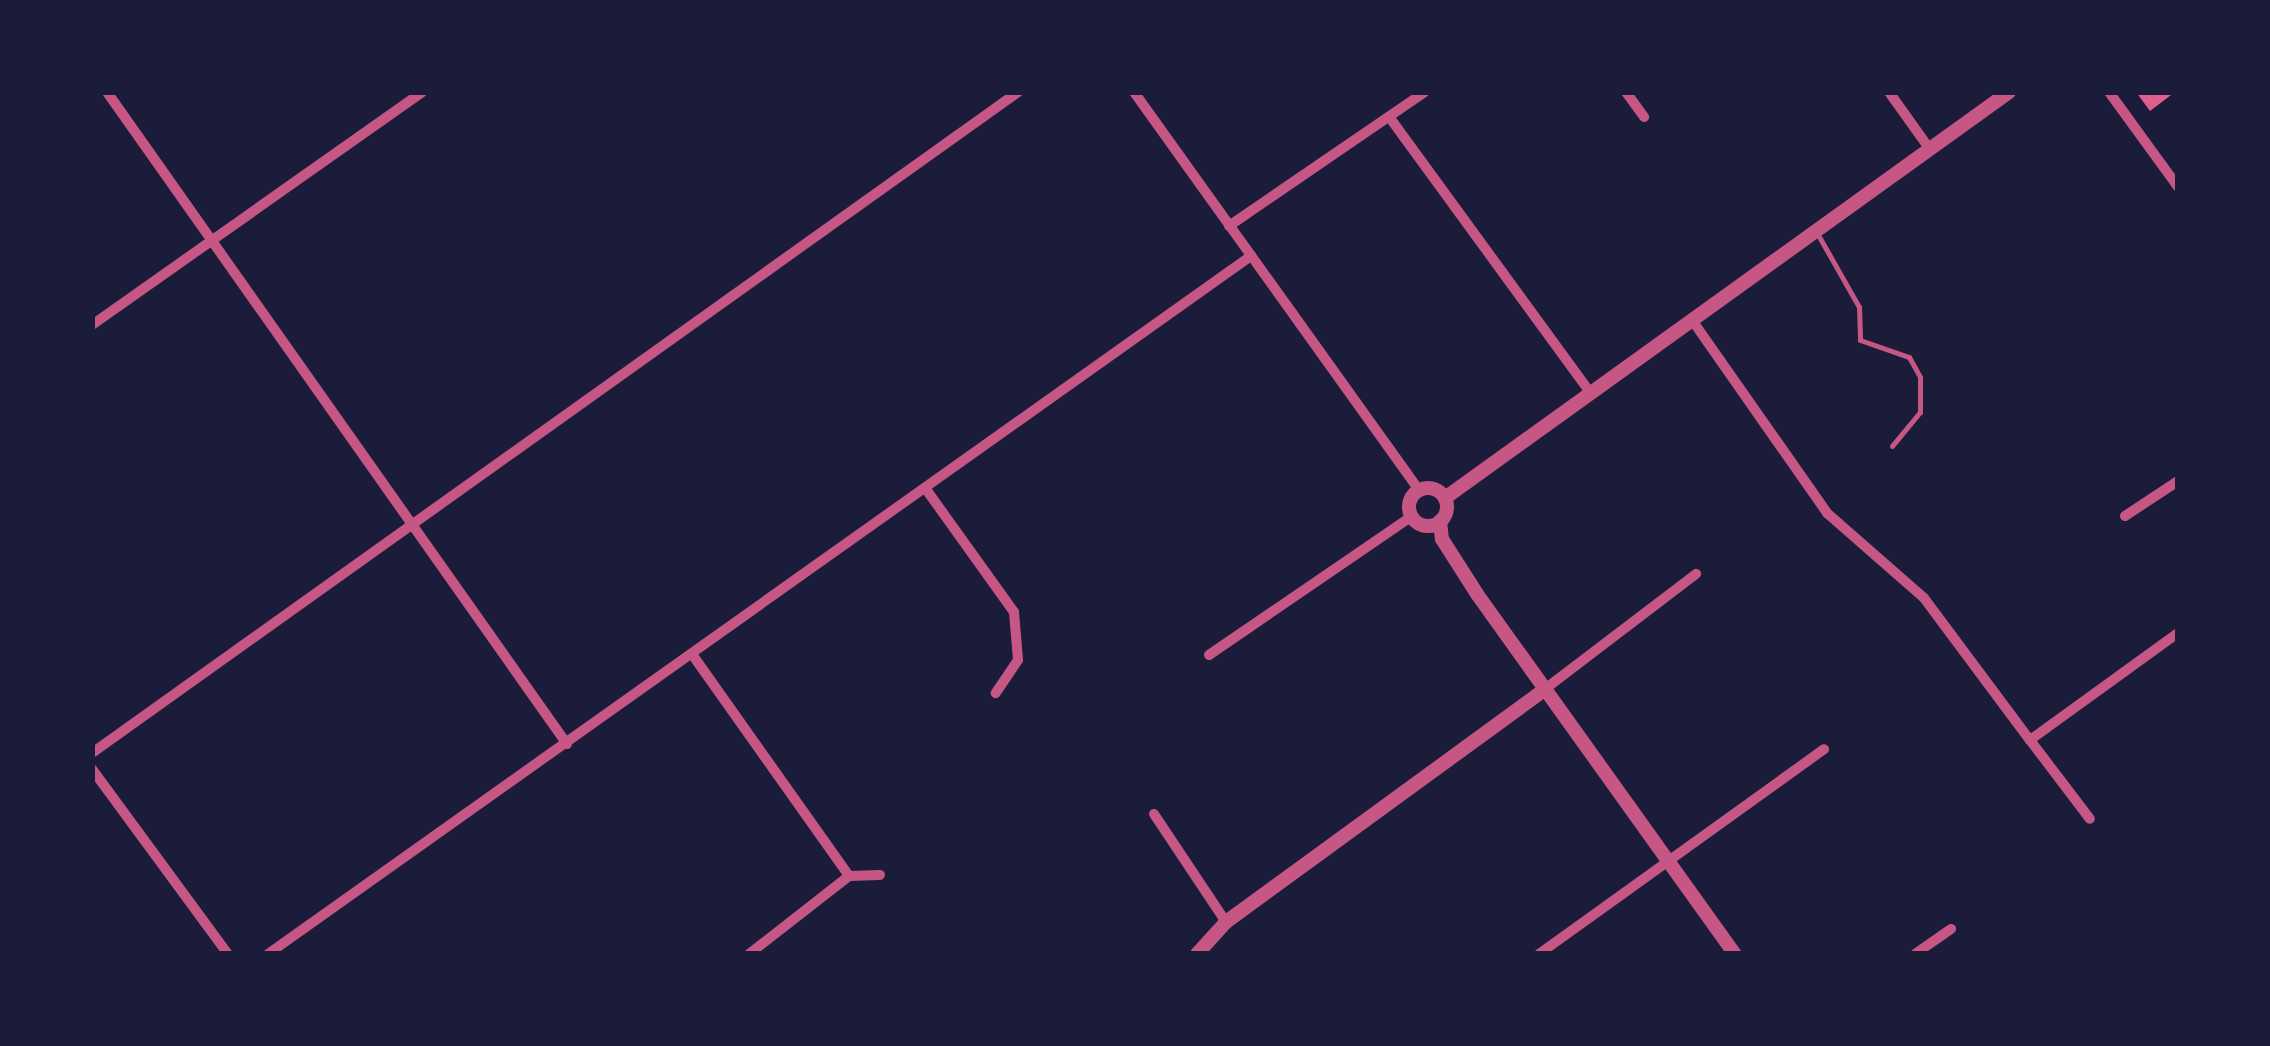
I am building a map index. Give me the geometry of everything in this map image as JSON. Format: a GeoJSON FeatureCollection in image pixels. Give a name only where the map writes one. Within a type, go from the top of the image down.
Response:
{"type":"FeatureCollection","features":[{"type":"Feature","properties":{"kind":"street"},"geometry":{"type":"LineString","coordinates":[[107,92],[566,744]]}},
{"type":"Feature","properties":{"kind":"street"},"geometry":{"type":"LineString","coordinates":[[92,325],[422,92]]}},
{"type":"Feature","properties":{"kind":"street"},"geometry":{"type":"LineString","coordinates":[[92,753],[414,528],[1018,92]]}},
{"type":"Feature","properties":{"kind":"street"},"geometry":{"type":"LineString","coordinates":[[1134,92],[1418,490]]}},
{"type":"Feature","properties":{"kind":"street"},"geometry":{"type":"LineString","coordinates":[[1229,226],[1425,92]]}},
{"type":"Feature","properties":{"kind":"street"},"geometry":{"type":"LineString","coordinates":[[1626,92],[1644,118]]}},
{"type":"Feature","properties":{"kind":"street"},"geometry":{"type":"LineString","coordinates":[[1888,92],[1929,148]]}},
{"type":"Feature","properties":{"kind":"street"},"geometry":{"type":"LineString","coordinates":[[1735,954],[1451,553],[1440,521],[1445,498],[2009,92]]}},
{"type":"Feature","properties":{"kind":"street"},"geometry":{"type":"LineString","coordinates":[[2109,92],[2178,187]]}},
{"type":"Feature","properties":{"kind":"street"},"geometry":{"type":"LineString","coordinates":[[1390,118],[1590,392]]}},
{"type":"Feature","properties":{"kind":"street"},"geometry":{"type":"LineString","coordinates":[[268,954],[928,492],[1251,256]]}},
{"type":"Feature","properties":{"kind":"street"},"geometry":{"type":"LineString","coordinates":[[1692,320],[1827,513],[1924,598],[2090,820]]}},
{"type":"Feature","properties":{"kind":"street"},"geometry":{"type":"LineString","coordinates":[[2126,516],[2178,481]]}},
{"type":"Feature","properties":{"kind":"street"},"geometry":{"type":"LineString","coordinates":[[1418,490],[1436,490],[1445,498]]}},
{"type":"Feature","properties":{"kind":"street"},"geometry":{"type":"LineString","coordinates":[[1412,516],[1411,499],[1418,490]]}},
{"type":"Feature","properties":{"kind":"street"},"geometry":{"type":"LineString","coordinates":[[928,492],[1014,612],[1021,638],[1018,660],[996,693]]}},
{"type":"Feature","properties":{"kind":"street"},"geometry":{"type":"LineString","coordinates":[[1412,516],[1428,526],[1440,521]]}},
{"type":"Feature","properties":{"kind":"street"},"geometry":{"type":"LineString","coordinates":[[1210,655],[1412,516]]}},
{"type":"Feature","properties":{"kind":"street"},"geometry":{"type":"LineString","coordinates":[[1197,954],[1226,922],[1696,574]]}},
{"type":"Feature","properties":{"kind":"street"},"geometry":{"type":"LineString","coordinates":[[2030,740],[2178,633]]}},
{"type":"Feature","properties":{"kind":"street"},"geometry":{"type":"LineString","coordinates":[[694,657],[849,876]]}},
{"type":"Feature","properties":{"kind":"street"},"geometry":{"type":"LineString","coordinates":[[1539,954],[1824,749]]}},
{"type":"Feature","properties":{"kind":"street"},"geometry":{"type":"LineString","coordinates":[[92,768],[228,954]]}},
{"type":"Feature","properties":{"kind":"street"},"geometry":{"type":"LineString","coordinates":[[1154,814],[1226,922]]}},
{"type":"Feature","properties":{"kind":"street"},"geometry":{"type":"LineString","coordinates":[[749,954],[849,876],[880,875]]}},
{"type":"Feature","properties":{"kind":"street"},"geometry":{"type":"LineString","coordinates":[[1915,954],[1950,930]]}},
{"type":"Feature","properties":{"kind":"lane"},"geometry":{"type":"LineString","coordinates":[[1815,231],[1859,307],[1860,340],[1909,357],[1920,378],[1920,412],[1892,446]]}},
{"type":"Feature","properties":{"kind":"building"},"geometry":{"type":"Polygon","coordinates":[[[2136,92],[2175,92],[2150,111],[2136,92]]]}}]}
